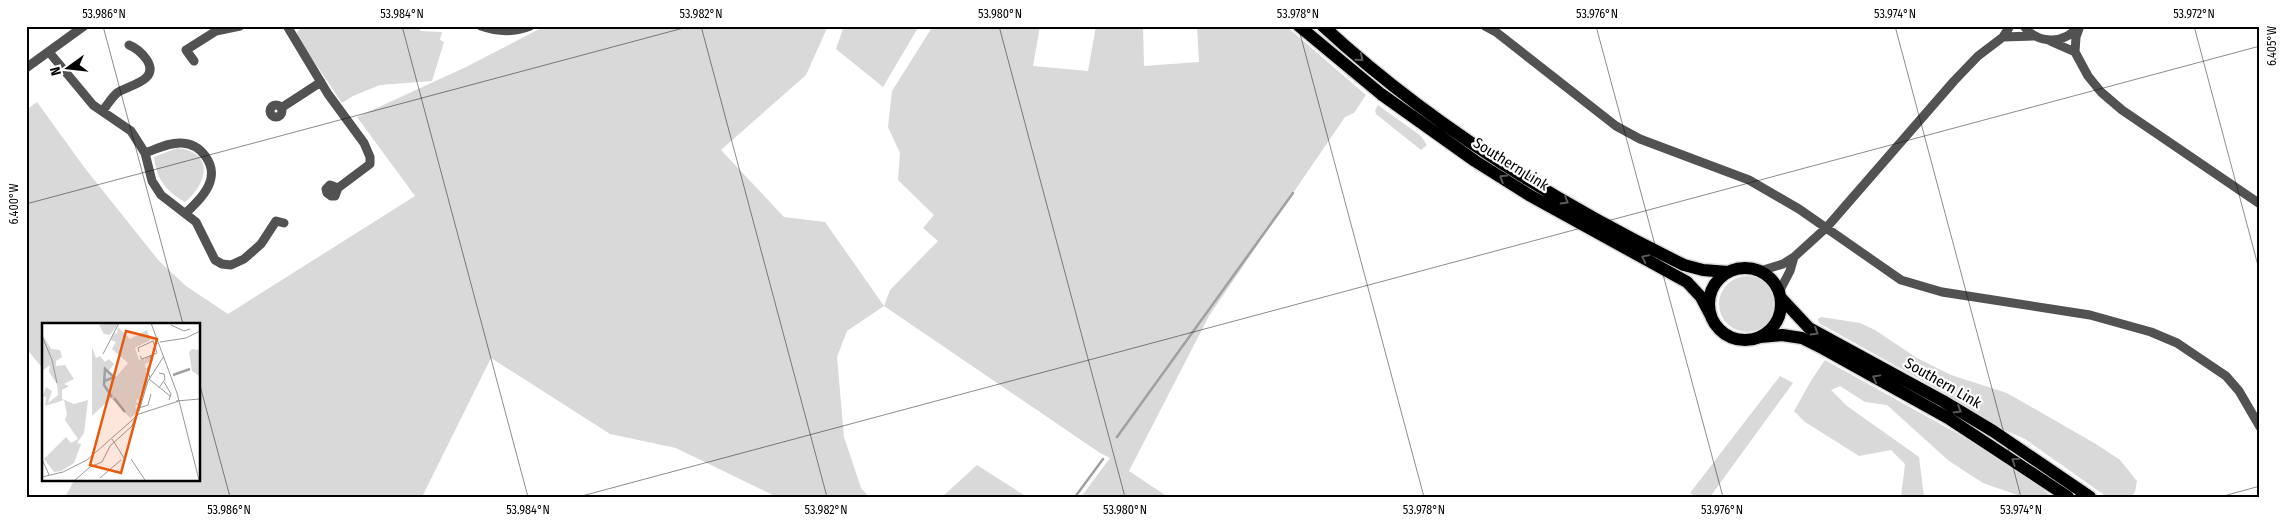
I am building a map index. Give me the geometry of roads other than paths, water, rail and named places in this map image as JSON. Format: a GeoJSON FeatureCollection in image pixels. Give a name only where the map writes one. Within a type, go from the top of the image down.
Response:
{"type":"FeatureCollection","features":[{"type":"Feature","properties":{"kind":"main road","name":"Southern Link"},"geometry":{"type":"LineString","coordinates":[[1300,26],[1381,94],[1475,161],[1529,195],[1687,282],[1702,297],[1711,316]]}},
{"type":"Feature","properties":{"kind":"main road","name":"Southern Link"},"geometry":{"type":"LineString","coordinates":[[1323,26],[1427,111],[1516,172],[1573,206],[1684,265],[1703,270],[1728,272]]}},
{"type":"Feature","properties":{"kind":"main road"},"geometry":{"type":"LineString","coordinates":[[1744,267],[1760,271],[1775,283],[1780,295],[1780,314],[1777,321],[1773,327],[1760,337],[1743,340],[1731,338],[1720,331],[1711,316],[1710,296],[1720,278],[1728,272],[1744,267]]}},
{"type":"Feature","properties":{"kind":"main road","name":"Southern Link"},"geometry":{"type":"LineString","coordinates":[[1780,295],[1809,328],[1968,416],[2018,447],[2090,497]]}},
{"type":"Feature","properties":{"kind":"main road","name":"Southern Link"},"geometry":{"type":"LineString","coordinates":[[1760,337],[1782,335],[1802,338],[1948,418],[2068,497]]}},
{"type":"Feature","properties":{"kind":"street"},"geometry":{"type":"LineString","coordinates":[[26,68],[84,26]]}},
{"type":"Feature","properties":{"kind":"street"},"geometry":{"type":"LineString","coordinates":[[194,61],[186,50],[216,30],[240,26]]}},
{"type":"Feature","properties":{"kind":"street"},"geometry":{"type":"LineString","coordinates":[[481,26],[506,32],[519,31],[530,26]]}},
{"type":"Feature","properties":{"kind":"street"},"geometry":{"type":"LineString","coordinates":[[1485,26],[1496,32],[1616,126],[1640,139],[1749,180],[1799,208],[1901,280],[1920,287],[2090,315],[2143,329],[2177,343],[2226,376],[2239,391],[2260,427]]}},
{"type":"Feature","properties":{"kind":"street"},"geometry":{"type":"LineString","coordinates":[[1760,271],[1783,264],[1794,258],[1827,227],[1954,81],[1978,56],[2003,37],[2010,26]]}},
{"type":"Feature","properties":{"kind":"street"},"geometry":{"type":"LineString","coordinates":[[2024,26],[2034,36]]}},
{"type":"Feature","properties":{"kind":"street"},"geometry":{"type":"LineString","coordinates":[[2045,40],[2056,40],[2067,36],[2079,26]]}},
{"type":"Feature","properties":{"kind":"street"},"geometry":{"type":"LineString","coordinates":[[2079,26],[2075,52],[2088,76],[2101,92],[2122,110],[2260,204]]}},
{"type":"Feature","properties":{"kind":"street"},"geometry":{"type":"LineString","coordinates":[[292,28],[321,82],[364,143],[370,157],[370,164],[364,170],[338,188]]}},
{"type":"Feature","properties":{"kind":"street"},"geometry":{"type":"LineString","coordinates":[[2003,37],[2034,36],[2075,52]]}},
{"type":"Feature","properties":{"kind":"street"},"geometry":{"type":"LineString","coordinates":[[102,111],[119,92],[144,80],[148,76],[150,68],[148,62],[140,51],[129,45]]}},
{"type":"Feature","properties":{"kind":"street"},"geometry":{"type":"LineString","coordinates":[[49,52],[93,106],[131,131],[145,153],[152,181],[161,195],[169,203],[186,213],[203,233],[215,260],[222,264],[231,265],[244,259],[255,249],[276,221],[284,223]]}},
{"type":"Feature","properties":{"kind":"street"},"geometry":{"type":"LineString","coordinates":[[281,108],[321,82]]}},
{"type":"Feature","properties":{"kind":"street"},"geometry":{"type":"LineString","coordinates":[[145,153],[173,144],[184,143],[199,149],[204,154],[209,162],[210,182],[199,199],[186,213]]}},
{"type":"Feature","properties":{"kind":"street"},"geometry":{"type":"LineString","coordinates":[[1780,295],[1794,258]]}},
{"type":"Feature","properties":{"kind":"waterway"},"geometry":{"type":"LineString","coordinates":[[1117,437],[1293,193]]}},
{"type":"Feature","properties":{"kind":"waterway"},"geometry":{"type":"LineString","coordinates":[[1075,497],[1103,459]]}}]}
